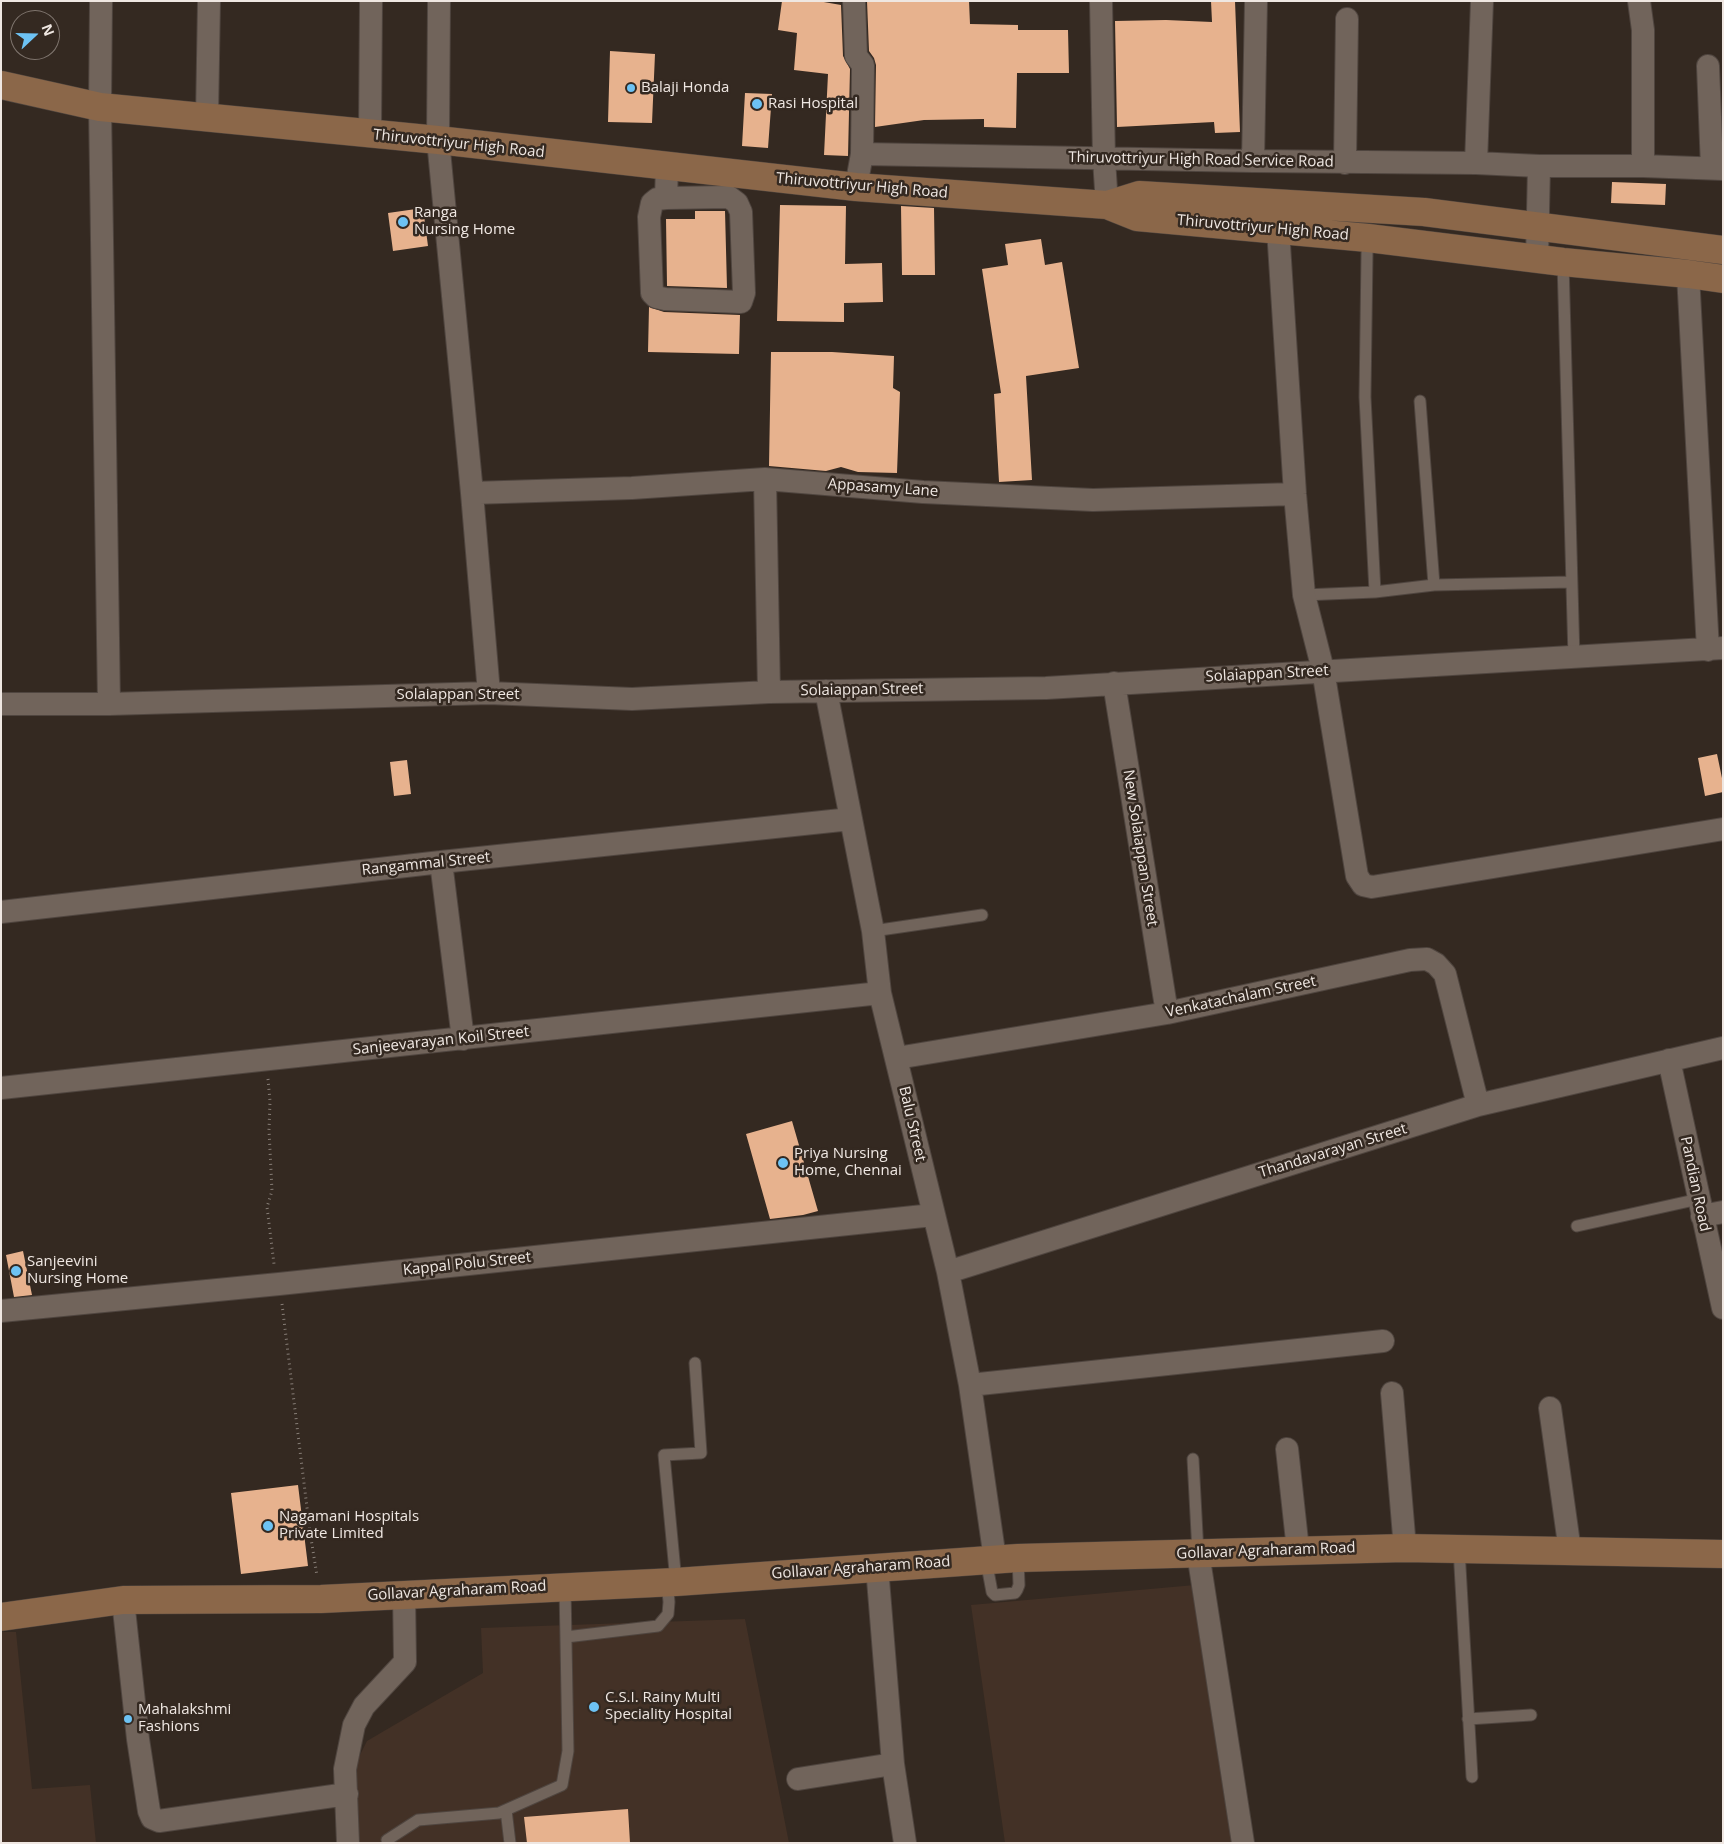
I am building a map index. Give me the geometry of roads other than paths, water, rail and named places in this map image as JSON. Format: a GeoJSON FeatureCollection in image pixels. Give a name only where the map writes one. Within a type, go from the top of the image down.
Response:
{"type":"FeatureCollection","features":[{"type":"Feature","properties":{"kind":"main road","name":"Thiruvottriyur High Road"},"geometry":{"type":"LineString","coordinates":[[1,85],[100,107],[370,135],[438,140],[856,187],[1107,205],[1136,217],[1368,238],[1723,279]]}},
{"type":"Feature","properties":{"kind":"main road"},"geometry":{"type":"LineString","coordinates":[[1107,205],[1139,195],[1424,212],[1723,250]]}},
{"type":"Feature","properties":{"kind":"main road","name":"Gollavar Agraharam Road"},"geometry":{"type":"LineString","coordinates":[[1,1617],[123,1600],[321,1599],[404,1593],[672,1582],[1000,1559],[1405,1548],[1723,1554]]}},
{"type":"Feature","properties":{"kind":"street"},"geometry":{"type":"LineString","coordinates":[[101,1],[100,107],[109,704]]}},
{"type":"Feature","properties":{"kind":"street"},"geometry":{"type":"LineString","coordinates":[[207,117],[209,1]]}},
{"type":"Feature","properties":{"kind":"street"},"geometry":{"type":"LineString","coordinates":[[370,135],[371,1]]}},
{"type":"Feature","properties":{"kind":"street"},"geometry":{"type":"LineString","coordinates":[[439,1],[438,140],[489,693]]}},
{"type":"Feature","properties":{"kind":"street"},"geometry":{"type":"LineString","coordinates":[[854,1],[856,56],[863,65],[862,154],[856,187]]}},
{"type":"Feature","properties":{"kind":"street"},"geometry":{"type":"LineString","coordinates":[[1101,1],[1104,159],[1107,205]]}},
{"type":"Feature","properties":{"kind":"street"},"geometry":{"type":"LineString","coordinates":[[1253,161],[1256,1]]}},
{"type":"Feature","properties":{"kind":"street"},"geometry":{"type":"LineString","coordinates":[[1476,163],[1482,1]]}},
{"type":"Feature","properties":{"kind":"street"},"geometry":{"type":"LineString","coordinates":[[1639,1],[1643,30],[1643,166]]}},
{"type":"Feature","properties":{"kind":"street"},"geometry":{"type":"LineString","coordinates":[[1345,163],[1347,19]]}},
{"type":"Feature","properties":{"kind":"street"},"geometry":{"type":"LineString","coordinates":[[1708,66],[1717,169]]}},
{"type":"Feature","properties":{"kind":"street","name":"Thiruvottriyur High Road Service Road"},"geometry":{"type":"LineString","coordinates":[[862,154],[1345,163],[1476,163],[1717,169]]}},
{"type":"Feature","properties":{"kind":"street"},"geometry":{"type":"LineString","coordinates":[[666,198],[668,166]]}},
{"type":"Feature","properties":{"kind":"street"},"geometry":{"type":"LineString","coordinates":[[1540,166],[1538,226],[1550,260]]}},
{"type":"Feature","properties":{"kind":"street"},"geometry":{"type":"LineString","coordinates":[[737,203],[730,197],[666,198],[657,199],[652,203],[649,217],[652,293],[656,297],[664,299],[741,302],[744,294],[740,212],[737,203],[741,174]]}},
{"type":"Feature","properties":{"kind":"street"},"geometry":{"type":"LineString","coordinates":[[1278,229],[1295,494],[1304,595],[1323,670],[1357,876],[1363,885],[1372,887],[1723,829]]}},
{"type":"Feature","properties":{"kind":"street"},"geometry":{"type":"LineString","coordinates":[[1688,274],[1716,649]]}},
{"type":"Feature","properties":{"kind":"street"},"geometry":{"type":"LineString","coordinates":[[765,479],[769,692]]}},
{"type":"Feature","properties":{"kind":"street","name":"Appasamy Lane"},"geometry":{"type":"LineString","coordinates":[[472,493],[632,488],[765,479],[923,492],[1093,500],[1295,494]]}},
{"type":"Feature","properties":{"kind":"street","name":"Solaiappan Street"},"geometry":{"type":"LineString","coordinates":[[1,704],[109,704],[489,693],[632,700],[769,692],[1046,688],[1323,670],[1716,649]]}},
{"type":"Feature","properties":{"kind":"street","name":"New Solaiappan Street"},"geometry":{"type":"LineString","coordinates":[[1114,683],[1167,1013]]}},
{"type":"Feature","properties":{"kind":"street","name":"Balu Street"},"geometry":{"type":"LineString","coordinates":[[826,691],[874,931],[880,993],[948,1272],[970,1385],[1000,1559]]}},
{"type":"Feature","properties":{"kind":"street","name":"Rangammal Street"},"geometry":{"type":"LineString","coordinates":[[1,912],[441,862],[851,819]]}},
{"type":"Feature","properties":{"kind":"street"},"geometry":{"type":"LineString","coordinates":[[441,862],[463,1039]]}},
{"type":"Feature","properties":{"kind":"street","name":"Venkatachalam Street"},"geometry":{"type":"LineString","coordinates":[[897,1058],[1167,1013],[1410,960],[1427,959],[1436,964],[1445,974],[1478,1105]]}},
{"type":"Feature","properties":{"kind":"street","name":"Sanjeevarayan Koil Street"},"geometry":{"type":"LineString","coordinates":[[1,1088],[880,993]]}},
{"type":"Feature","properties":{"kind":"street","name":"Thandavarayan Street"},"geometry":{"type":"LineString","coordinates":[[948,1272],[1478,1105],[1723,1048]]}},
{"type":"Feature","properties":{"kind":"street","name":"Pandian Road"},"geometry":{"type":"LineString","coordinates":[[1669,1060],[1708,1209],[1723,1308]]}},
{"type":"Feature","properties":{"kind":"street","name":"Kappal Polu Street"},"geometry":{"type":"LineString","coordinates":[[1,1311],[278,1284],[933,1214]]}},
{"type":"Feature","properties":{"kind":"street"},"geometry":{"type":"LineString","coordinates":[[970,1385],[1383,1341]]}},
{"type":"Feature","properties":{"kind":"street"},"geometry":{"type":"LineString","coordinates":[[1392,1393],[1405,1548]]}},
{"type":"Feature","properties":{"kind":"street"},"geometry":{"type":"LineString","coordinates":[[1550,1408],[1570,1551]]}},
{"type":"Feature","properties":{"kind":"street"},"geometry":{"type":"LineString","coordinates":[[1287,1448],[1298,1550]]}},
{"type":"Feature","properties":{"kind":"street"},"geometry":{"type":"LineString","coordinates":[[1198,1553],[1243,1843]]}},
{"type":"Feature","properties":{"kind":"street"},"geometry":{"type":"LineString","coordinates":[[877,1567],[893,1764],[905,1843]]}},
{"type":"Feature","properties":{"kind":"street"},"geometry":{"type":"LineString","coordinates":[[348,1843],[345,1768],[354,1725],[364,1706],[404,1662],[404,1593]]}},
{"type":"Feature","properties":{"kind":"street"},"geometry":{"type":"LineString","coordinates":[[123,1600],[138,1739],[149,1811],[152,1818],[159,1822],[347,1794]]}},
{"type":"Feature","properties":{"kind":"street"},"geometry":{"type":"LineString","coordinates":[[798,1779],[893,1764]]}},
{"type":"Feature","properties":{"kind":"lane"},"geometry":{"type":"LineString","coordinates":[[1368,238],[1364,397],[1375,592]]}},
{"type":"Feature","properties":{"kind":"lane"},"geometry":{"type":"LineString","coordinates":[[1550,260],[1571,582],[1574,658]]}},
{"type":"Feature","properties":{"kind":"lane"},"geometry":{"type":"LineString","coordinates":[[1420,401],[1434,585]]}},
{"type":"Feature","properties":{"kind":"lane"},"geometry":{"type":"LineString","coordinates":[[1304,595],[1375,592],[1434,585],[1571,582]]}},
{"type":"Feature","properties":{"kind":"lane"},"geometry":{"type":"LineString","coordinates":[[874,931],[982,915]]}},
{"type":"Feature","properties":{"kind":"lane"},"geometry":{"type":"LineString","coordinates":[[1577,1226],[1708,1209]]}},
{"type":"Feature","properties":{"kind":"lane"},"geometry":{"type":"LineString","coordinates":[[566,1637],[658,1626],[668,1614],[672,1582],[664,1455],[700,1453],[695,1363]]}},
{"type":"Feature","properties":{"kind":"lane"},"geometry":{"type":"LineString","coordinates":[[1193,1459],[1198,1553]]}},
{"type":"Feature","properties":{"kind":"lane"},"geometry":{"type":"LineString","coordinates":[[1459,1549],[1472,1777]]}},
{"type":"Feature","properties":{"kind":"lane"},"geometry":{"type":"LineString","coordinates":[[388,1843],[388,1840],[418,1820],[499,1813],[562,1785],[568,1751],[565,1586]]}},
{"type":"Feature","properties":{"kind":"lane"},"geometry":{"type":"LineString","coordinates":[[1468,1720],[1532,1715]]}},
{"type":"Feature","properties":{"kind":"lane"},"geometry":{"type":"LineString","coordinates":[[506,1810],[510,1843]]}},
{"type":"Feature","properties":{"kind":"place","name":"Balaji Honda"},"geometry":{"type":"Point","coordinates":[631,88]}},
{"type":"Feature","properties":{"kind":"place","name":"Rasi Hospital"},"geometry":{"type":"Point","coordinates":[757,104]}},
{"type":"Feature","properties":{"kind":"place","name":"Ranga Nursing Home"},"geometry":{"type":"Point","coordinates":[403,222]}},
{"type":"Feature","properties":{"kind":"place","name":"Priya Nursing Home, Chennai"},"geometry":{"type":"Point","coordinates":[783,1163]}},
{"type":"Feature","properties":{"kind":"place","name":"Sanjeevini Nursing Home"},"geometry":{"type":"Point","coordinates":[16,1271]}},
{"type":"Feature","properties":{"kind":"place","name":"Nagamani Hospitals Private Limited"},"geometry":{"type":"Point","coordinates":[268,1526]}},
{"type":"Feature","properties":{"kind":"place","name":"C.S.I. Rainy Multi Speciality Hospital"},"geometry":{"type":"Point","coordinates":[594,1707]}},
{"type":"Feature","properties":{"kind":"place","name":"Mahalakshmi Fashions"},"geometry":{"type":"Point","coordinates":[128,1719]}}]}
